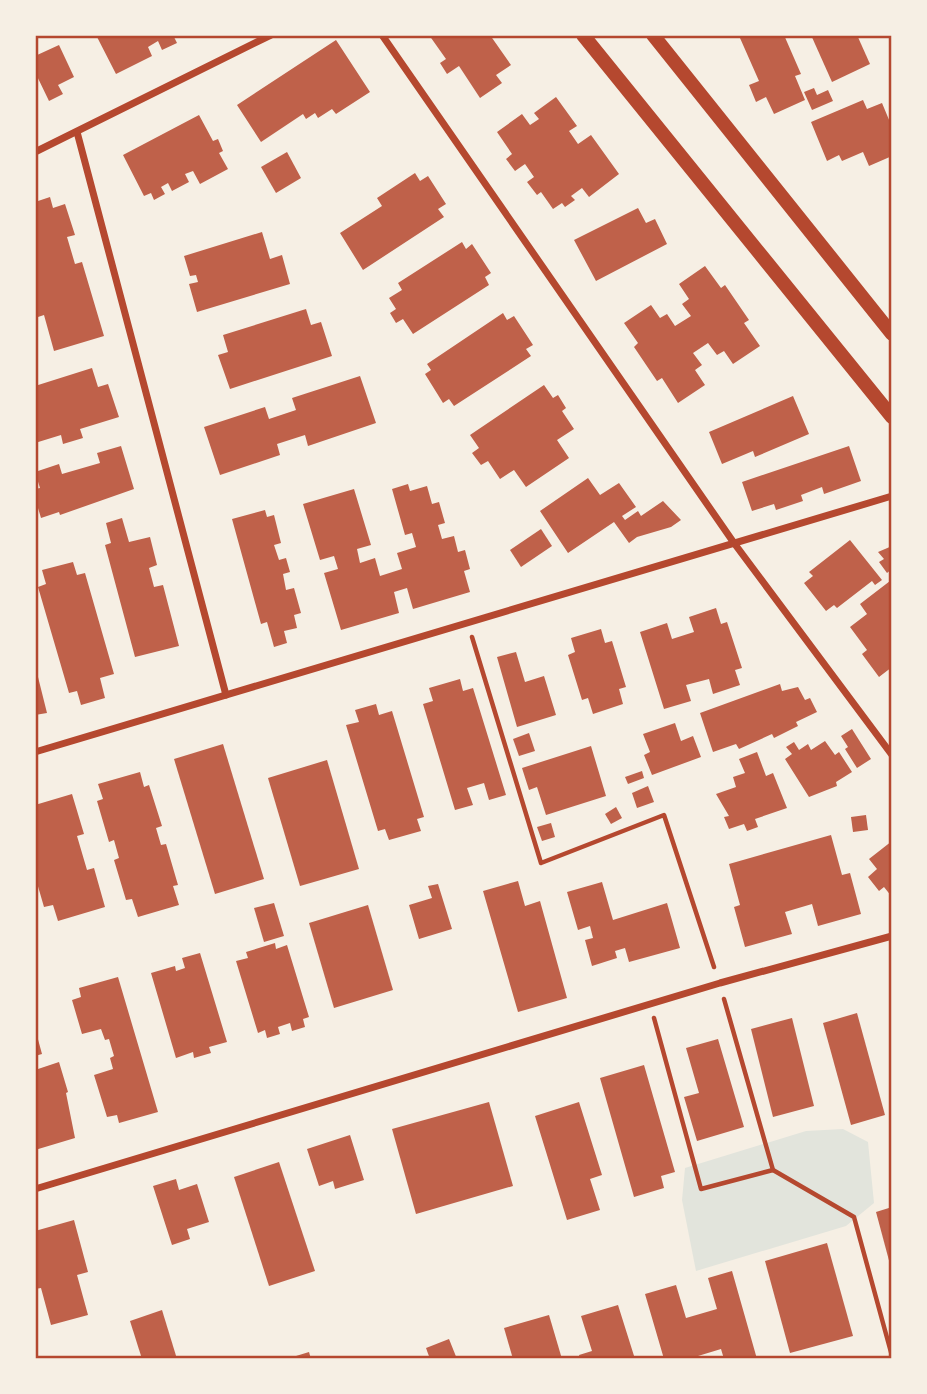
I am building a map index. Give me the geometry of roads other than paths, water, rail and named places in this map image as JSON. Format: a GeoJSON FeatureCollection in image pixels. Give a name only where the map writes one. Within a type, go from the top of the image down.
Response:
{"type":"FeatureCollection","features":[{"type":"Feature","properties":{"kind":"main road"},"geometry":{"type":"LineString","coordinates":[[583,35],[892,417]]}},
{"type":"Feature","properties":{"kind":"main road"},"geometry":{"type":"LineString","coordinates":[[653,35],[892,334]]}},
{"type":"Feature","properties":{"kind":"street"},"geometry":{"type":"LineString","coordinates":[[35,152],[271,35]]}},
{"type":"Feature","properties":{"kind":"street"},"geometry":{"type":"LineString","coordinates":[[382,35],[734,543],[892,755]]}},
{"type":"Feature","properties":{"kind":"street"},"geometry":{"type":"LineString","coordinates":[[77,132],[226,695]]}},
{"type":"Feature","properties":{"kind":"street"},"geometry":{"type":"LineString","coordinates":[[35,752],[892,496]]}},
{"type":"Feature","properties":{"kind":"street"},"geometry":{"type":"LineString","coordinates":[[35,1189],[720,983],[892,936]]}}]}
